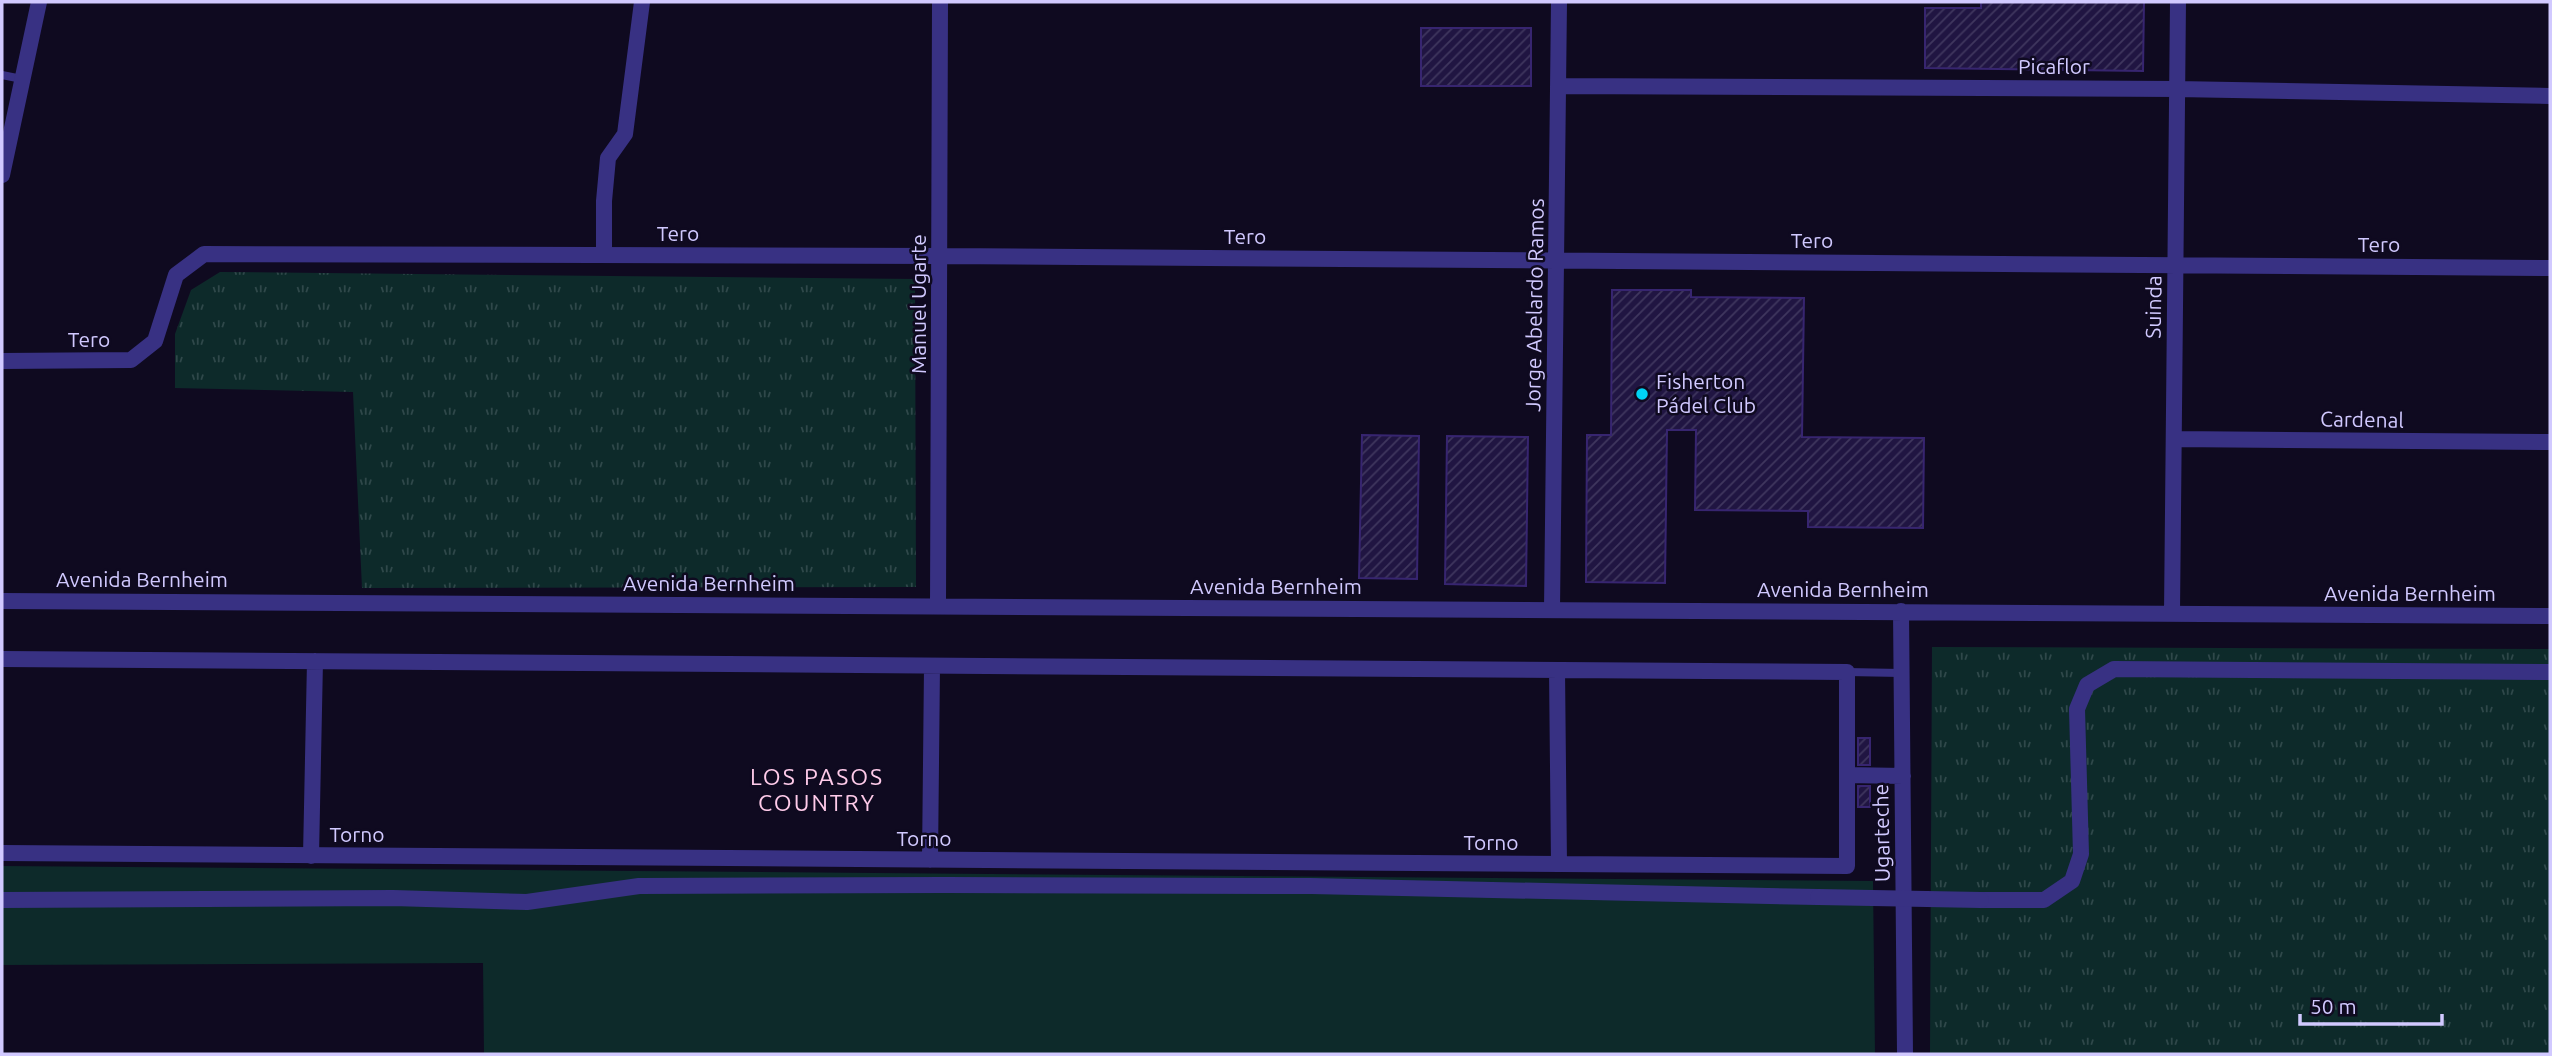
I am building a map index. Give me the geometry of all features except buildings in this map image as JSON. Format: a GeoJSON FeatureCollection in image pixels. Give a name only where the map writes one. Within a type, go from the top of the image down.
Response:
{"type":"FeatureCollection","features":[{"type":"Feature","properties":{"kind":"street"},"geometry":{"type":"LineString","coordinates":[[2,175],[39,2]]}},
{"type":"Feature","properties":{"kind":"street"},"geometry":{"type":"LineString","coordinates":[[604,255],[604,201],[608,158],[625,134],[642,2]]}},
{"type":"Feature","properties":{"kind":"street","name":"Manuel Ugarte"},"geometry":{"type":"LineString","coordinates":[[938,606],[940,2]]}},
{"type":"Feature","properties":{"kind":"street","name":"Jorge Abelardo Ramos"},"geometry":{"type":"LineString","coordinates":[[1552,609],[1559,2]]}},
{"type":"Feature","properties":{"kind":"street","name":"Suinda"},"geometry":{"type":"LineString","coordinates":[[2172,613],[2178,2]]}},
{"type":"Feature","properties":{"kind":"street","name":"Picaflor"},"geometry":{"type":"LineString","coordinates":[[1558,86],[2177,89],[2550,96]]}},
{"type":"Feature","properties":{"kind":"street","name":"Tero"},"geometry":{"type":"LineString","coordinates":[[2,360],[131,360],[155,341],[176,275],[204,254],[941,256],[2550,268]]}},
{"type":"Feature","properties":{"kind":"street","name":"Cardenal"},"geometry":{"type":"LineString","coordinates":[[2174,439],[2550,442]]}},
{"type":"Feature","properties":{"kind":"street","name":"Avenida Bernheim"},"geometry":{"type":"LineString","coordinates":[[2,601],[2550,616]]}},
{"type":"Feature","properties":{"kind":"street","name":"Ugarteche"},"geometry":{"type":"LineString","coordinates":[[1901,611],[1905,1054]]}},
{"type":"Feature","properties":{"kind":"street"},"geometry":{"type":"LineString","coordinates":[[2,659],[1847,672],[1847,775],[1903,776]]}},
{"type":"Feature","properties":{"kind":"street"},"geometry":{"type":"LineString","coordinates":[[311,856],[314,662]]}},
{"type":"Feature","properties":{"kind":"street"},"geometry":{"type":"LineString","coordinates":[[930,860],[932,666]]}},
{"type":"Feature","properties":{"kind":"street"},"geometry":{"type":"LineString","coordinates":[[2,900],[393,898],[527,902],[639,886],[918,885],[1325,886],[2044,900],[2073,881],[2081,854],[2077,709],[2087,685],[2114,669],[2550,672]]}},
{"type":"Feature","properties":{"kind":"street"},"geometry":{"type":"LineString","coordinates":[[1557,670],[1559,864]]}},
{"type":"Feature","properties":{"kind":"street","name":"Torno"},"geometry":{"type":"LineString","coordinates":[[2,853],[1847,866],[1847,775]]}},
{"type":"Feature","properties":{"kind":"lane"},"geometry":{"type":"LineString","coordinates":[[2,75],[22,79]]}},
{"type":"Feature","properties":{"kind":"lane"},"geometry":{"type":"LineString","coordinates":[[1847,672],[1902,673]]}},
{"type":"Feature","properties":{"kind":"green space"},"geometry":{"type":"Polygon","coordinates":[[[220,272],[915,279],[916,587],[362,588],[353,392],[175,388],[175,334],[191,290],[220,272]]]}},
{"type":"Feature","properties":{"kind":"green space"},"geometry":{"type":"Polygon","coordinates":[[[1932,647],[2550,649],[2550,1054],[1930,1054],[1932,647]]]}},
{"type":"Feature","properties":{"kind":"green space"},"geometry":{"type":"Polygon","coordinates":[[[2,866],[1873,881],[1875,1054],[484,1054],[483,963],[2,965],[2,866]]]}},
{"type":"Feature","properties":{"kind":"place","name":"Fisherton Pádel Club"},"geometry":{"type":"Point","coordinates":[1642,394]}},
{"type":"Feature","properties":{"kind":"district","name":"LOS PASOS COUNTRY"},"geometry":{"type":"Point","coordinates":[817,790]}}]}
